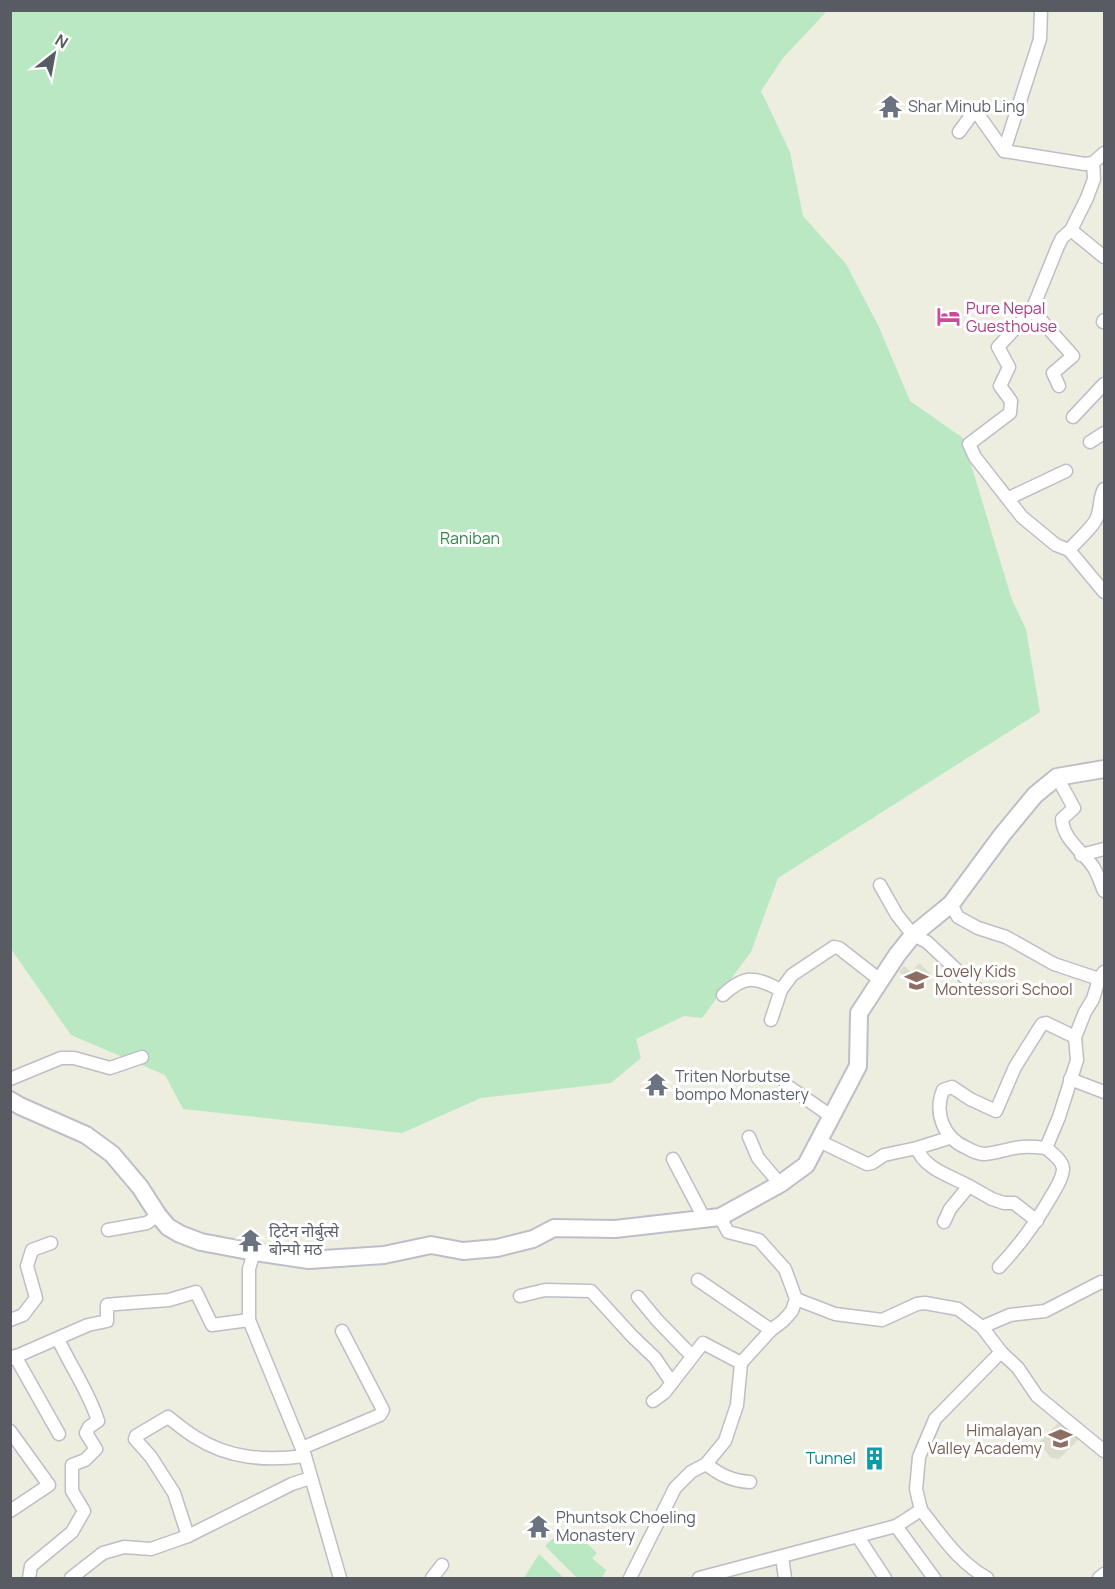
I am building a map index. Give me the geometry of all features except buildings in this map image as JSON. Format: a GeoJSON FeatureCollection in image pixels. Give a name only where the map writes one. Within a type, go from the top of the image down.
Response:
{"type":"FeatureCollection","features":[{"type":"Feature","properties":{"kind":"street"},"geometry":{"type":"LineString","coordinates":[[1004,151],[1040,39],[1041,10]]}},
{"type":"Feature","properties":{"kind":"street"},"geometry":{"type":"LineString","coordinates":[[959,132],[975,110],[1004,151],[1085,164],[1093,163],[1104,153]]}},
{"type":"Feature","properties":{"kind":"street"},"geometry":{"type":"LineString","coordinates":[[1093,163],[1094,179],[1071,230],[1062,238],[1058,246],[1032,310],[998,347],[1009,368],[1000,386],[1011,401],[1010,413],[969,444],[975,457],[1022,517],[1056,545],[1069,550],[1104,592]]}},
{"type":"Feature","properties":{"kind":"street"},"geometry":{"type":"LineString","coordinates":[[1071,230],[1104,257]]}},
{"type":"Feature","properties":{"kind":"street"},"geometry":{"type":"LineString","coordinates":[[1032,310],[1073,356],[1053,373],[1059,386]]}},
{"type":"Feature","properties":{"kind":"street"},"geometry":{"type":"LineString","coordinates":[[1073,417],[1104,384]]}},
{"type":"Feature","properties":{"kind":"street"},"geometry":{"type":"LineString","coordinates":[[1090,442],[1104,433]]}},
{"type":"Feature","properties":{"kind":"street"},"geometry":{"type":"LineString","coordinates":[[1009,498],[1066,471]]}},
{"type":"Feature","properties":{"kind":"street"},"geometry":{"type":"LineString","coordinates":[[1069,550],[1097,518],[1100,496],[1104,489]]}},
{"type":"Feature","properties":{"kind":"street"},"geometry":{"type":"LineString","coordinates":[[10,1100],[86,1135],[112,1154],[140,1187],[168,1227],[190,1239],[254,1252],[309,1260],[384,1255],[431,1245],[463,1251],[496,1248],[533,1239],[554,1228],[615,1228],[712,1218],[780,1184],[806,1165],[858,1066],[860,1013],[913,934],[951,904],[1035,795],[1057,777],[1104,769]]}},
{"type":"Feature","properties":{"kind":"street"},"geometry":{"type":"LineString","coordinates":[[1057,777],[1074,808],[1062,819],[1062,827],[1093,867],[1104,890]]}},
{"type":"Feature","properties":{"kind":"street"},"geometry":{"type":"LineString","coordinates":[[1082,855],[1104,849]]}},
{"type":"Feature","properties":{"kind":"street"},"geometry":{"type":"LineString","coordinates":[[880,885],[897,915],[913,934],[927,942],[977,989]]}},
{"type":"Feature","properties":{"kind":"street"},"geometry":{"type":"LineString","coordinates":[[951,904],[958,917],[978,928],[1006,937],[1054,964],[1102,975],[1075,1037],[1077,1060],[1059,1117],[1046,1148]]}},
{"type":"Feature","properties":{"kind":"street"},"geometry":{"type":"LineString","coordinates":[[771,1020],[781,990],[797,970],[804,968],[834,948],[839,948],[880,980]]}},
{"type":"Feature","properties":{"kind":"street"},"geometry":{"type":"LineString","coordinates":[[723,994],[736,982],[746,980],[763,981],[781,990]]}},
{"type":"Feature","properties":{"kind":"street"},"geometry":{"type":"LineString","coordinates":[[999,1267],[1029,1234],[1037,1221],[1060,1180],[1063,1169],[1061,1162],[1046,1148],[1023,1147],[982,1154],[962,1146],[949,1138],[940,1117],[939,1100],[943,1089],[952,1088],[996,1111],[1015,1067],[1042,1024],[1046,1023],[1075,1037]]}},
{"type":"Feature","properties":{"kind":"street"},"geometry":{"type":"LineString","coordinates":[[10,1079],[61,1058],[74,1058],[110,1068],[142,1057]]}},
{"type":"Feature","properties":{"kind":"street"},"geometry":{"type":"LineString","coordinates":[[1070,1079],[1104,1092]]}},
{"type":"Feature","properties":{"kind":"street"},"geometry":{"type":"LineString","coordinates":[[786,1085],[831,1116]]}},
{"type":"Feature","properties":{"kind":"street"},"geometry":{"type":"LineString","coordinates":[[748,1137],[758,1158],[780,1184]]}},
{"type":"Feature","properties":{"kind":"street"},"geometry":{"type":"LineString","coordinates":[[819,1141],[867,1164],[884,1155],[949,1138]]}},
{"type":"Feature","properties":{"kind":"street"},"geometry":{"type":"LineString","coordinates":[[917,1148],[920,1157],[927,1162],[992,1199],[1014,1203],[1037,1221]]}},
{"type":"Feature","properties":{"kind":"street"},"geometry":{"type":"LineString","coordinates":[[630,1578],[675,1488],[691,1472],[706,1464],[724,1441],[736,1405],[741,1363],[792,1311],[796,1299],[785,1269],[759,1240],[728,1232],[712,1218],[672,1159]]}},
{"type":"Feature","properties":{"kind":"street"},"geometry":{"type":"LineString","coordinates":[[944,1222],[955,1202],[969,1186]]}},
{"type":"Feature","properties":{"kind":"street"},"geometry":{"type":"LineString","coordinates":[[108,1230],[147,1223],[158,1215]]}},
{"type":"Feature","properties":{"kind":"street"},"geometry":{"type":"LineString","coordinates":[[10,1320],[23,1315],[36,1298],[27,1266],[32,1250],[51,1243]]}},
{"type":"Feature","properties":{"kind":"street"},"geometry":{"type":"LineString","coordinates":[[254,1252],[249,1269],[249,1320],[304,1452],[340,1578]]}},
{"type":"Feature","properties":{"kind":"street"},"geometry":{"type":"LineString","coordinates":[[698,1280],[771,1330]]}},
{"type":"Feature","properties":{"kind":"street"},"geometry":{"type":"LineString","coordinates":[[982,1327],[1010,1315],[1045,1311],[1101,1282],[1104,1283]]}},
{"type":"Feature","properties":{"kind":"street"},"geometry":{"type":"LineString","coordinates":[[520,1296],[545,1290],[591,1291],[655,1358],[672,1383]]}},
{"type":"Feature","properties":{"kind":"street"},"geometry":{"type":"LineString","coordinates":[[59,1434],[13,1358],[88,1325],[107,1321],[107,1305],[169,1300],[196,1292],[212,1324],[249,1320]]}},
{"type":"Feature","properties":{"kind":"street"},"geometry":{"type":"LineString","coordinates":[[638,1297],[670,1335],[692,1356]]}},
{"type":"Feature","properties":{"kind":"street"},"geometry":{"type":"LineString","coordinates":[[796,1299],[835,1314],[882,1320],[917,1304],[925,1303],[958,1309],[982,1327],[1000,1352],[1018,1368],[1037,1396],[1104,1451]]}},
{"type":"Feature","properties":{"kind":"street"},"geometry":{"type":"LineString","coordinates":[[188,1536],[174,1493],[135,1436],[168,1418],[195,1437],[227,1453],[276,1460],[304,1452],[380,1415],[383,1410],[342,1331]]}},
{"type":"Feature","properties":{"kind":"street"},"geometry":{"type":"LineString","coordinates":[[29,1578],[31,1566],[72,1532],[84,1511],[72,1491],[72,1465],[85,1460],[96,1449],[87,1432],[89,1427],[98,1421],[92,1402],[58,1339]]}},
{"type":"Feature","properties":{"kind":"street"},"geometry":{"type":"LineString","coordinates":[[653,1401],[664,1394],[703,1342],[741,1363]]}},
{"type":"Feature","properties":{"kind":"street"},"geometry":{"type":"LineString","coordinates":[[987,1578],[974,1571],[950,1548],[921,1510],[916,1489],[919,1457],[935,1419],[1000,1352]]}},
{"type":"Feature","properties":{"kind":"street"},"geometry":{"type":"LineString","coordinates":[[10,1431],[49,1485],[10,1511]]}},
{"type":"Feature","properties":{"kind":"street"},"geometry":{"type":"LineString","coordinates":[[706,1464],[721,1475],[736,1481],[750,1482]]}},
{"type":"Feature","properties":{"kind":"street"},"geometry":{"type":"LineString","coordinates":[[71,1578],[103,1553],[124,1547],[151,1549],[188,1536],[292,1484],[310,1478]]}},
{"type":"Feature","properties":{"kind":"street"},"geometry":{"type":"LineString","coordinates":[[699,1578],[896,1526],[921,1510]]}},
{"type":"Feature","properties":{"kind":"street"},"geometry":{"type":"LineString","coordinates":[[896,1526],[934,1578]]}},
{"type":"Feature","properties":{"kind":"street"},"geometry":{"type":"LineString","coordinates":[[858,1536],[885,1578]]}},
{"type":"Feature","properties":{"kind":"street"},"geometry":{"type":"LineString","coordinates":[[782,1557],[785,1578]]}},
{"type":"Feature","properties":{"kind":"street"},"geometry":{"type":"LineString","coordinates":[[432,1578],[442,1564]]}},
{"type":"Feature","properties":{"kind":"street"},"geometry":{"type":"LineString","coordinates":[[1099,1578],[1104,1574]]}},
{"type":"Feature","properties":{"kind":"shaded area","name":"Lovely Kids Montessori School"},"geometry":{"type":"Polygon","coordinates":[[[919,963],[930,973],[919,986],[899,972],[904,966],[911,972],[919,963]]]}},
{"type":"Feature","properties":{"kind":"shaded area","name":"Himalayan Valley Academy"},"geometry":{"type":"Polygon","coordinates":[[[1063,1418],[1081,1437],[1059,1459],[1051,1458],[1039,1442],[1063,1418]]]}},
{"type":"Feature","properties":{"kind":"green space","name":"Raniban"},"geometry":{"type":"Polygon","coordinates":[[[10,11],[827,11],[783,58],[761,91],[790,152],[803,216],[846,264],[879,327],[910,401],[963,438],[1012,600],[1026,629],[1040,712],[778,878],[751,952],[702,1018],[684,1016],[636,1039],[641,1058],[611,1083],[481,1098],[402,1133],[183,1109],[165,1075],[71,1035],[11,949],[10,11]]]}},
{"type":"Feature","properties":{"kind":"green space"},"geometry":{"type":"Polygon","coordinates":[[[568,1525],[597,1553],[592,1558],[606,1570],[602,1578],[577,1578],[545,1546],[568,1525]]]}},
{"type":"Feature","properties":{"kind":"green space"},"geometry":{"type":"Polygon","coordinates":[[[539,1554],[564,1578],[524,1578],[539,1554]]]}},
{"type":"Feature","properties":{"kind":"place","name":"Shar Minub Ling"},"geometry":{"type":"Point","coordinates":[890,106]}},
{"type":"Feature","properties":{"kind":"place","name":"Pure Nepal Guesthouse"},"geometry":{"type":"Point","coordinates":[948,317]}},
{"type":"Feature","properties":{"kind":"place","name":"Lovely Kids Montessori School"},"geometry":{"type":"Point","coordinates":[917,980]}},
{"type":"Feature","properties":{"kind":"place","name":"Triten Norbutse bompo Monastery"},"geometry":{"type":"Point","coordinates":[657,1085]}},
{"type":"Feature","properties":{"kind":"place","name":"ट्रिटेन नोर्बुत्से बोन्पो मठ"},"geometry":{"type":"Point","coordinates":[251,1240]}},
{"type":"Feature","properties":{"kind":"place","name":"Himalayan Valley Academy"},"geometry":{"type":"Point","coordinates":[1060,1439]}},
{"type":"Feature","properties":{"kind":"place","name":"Tunnel"},"geometry":{"type":"Point","coordinates":[874,1458]}},
{"type":"Feature","properties":{"kind":"place","name":"Phuntsok Choeling Monastery"},"geometry":{"type":"Point","coordinates":[538,1526]}}]}
